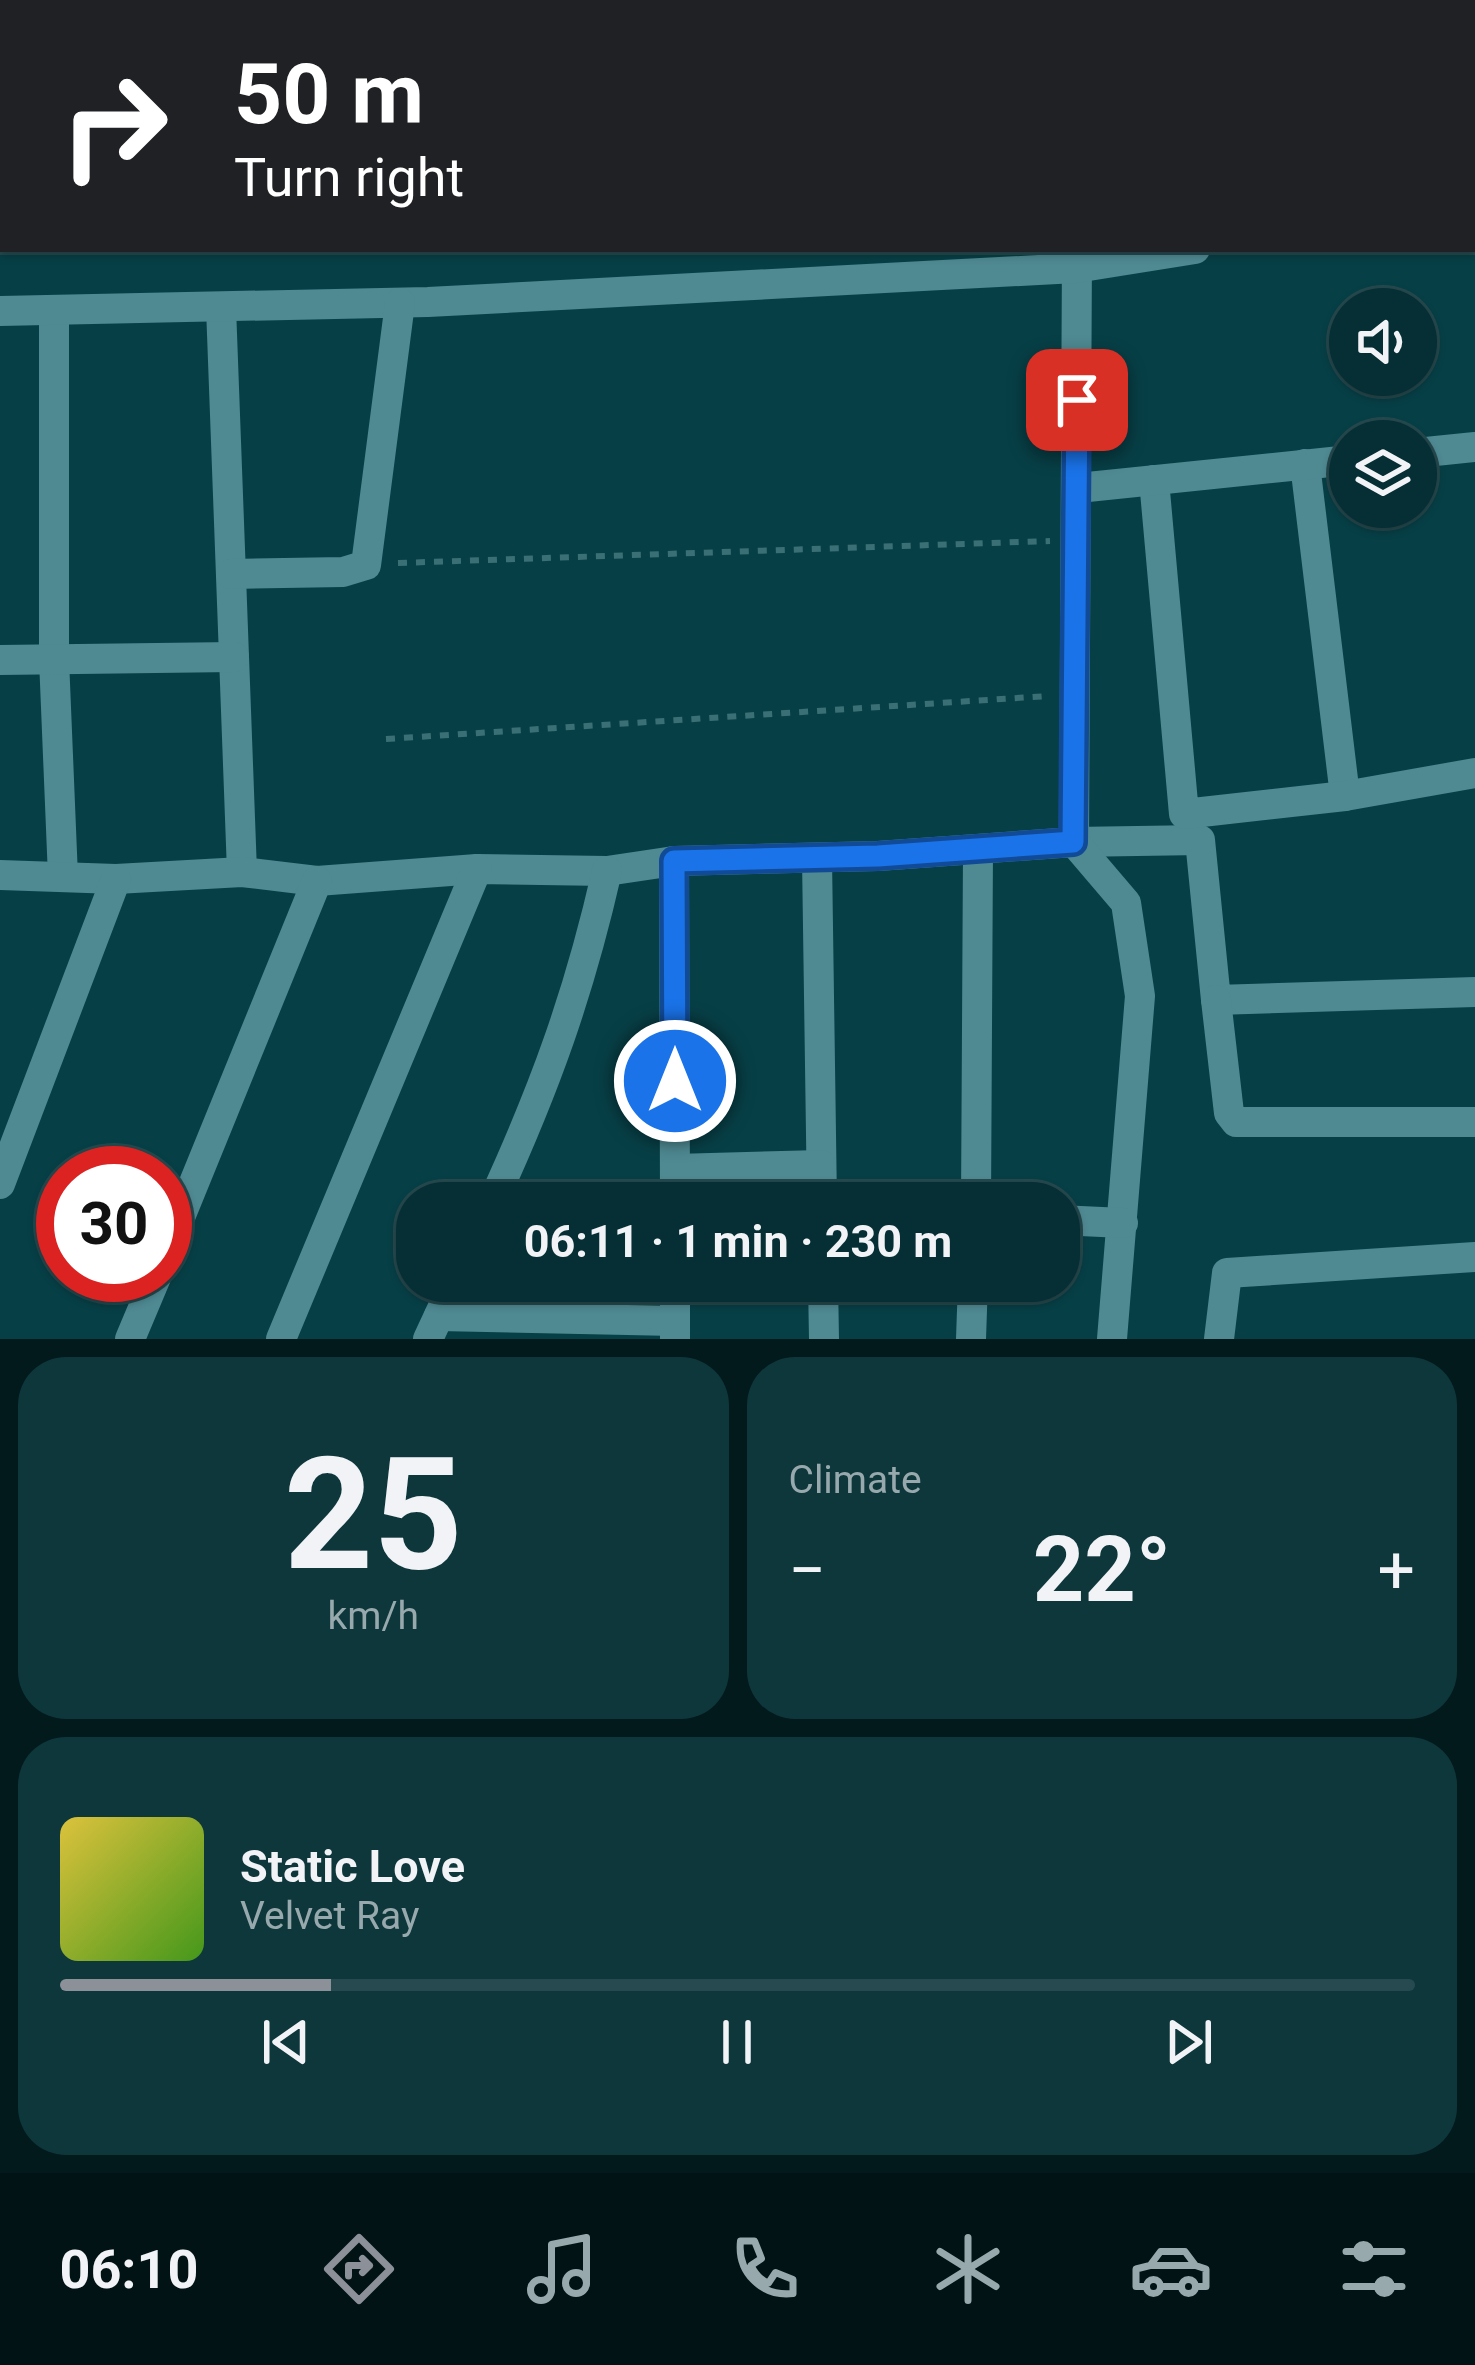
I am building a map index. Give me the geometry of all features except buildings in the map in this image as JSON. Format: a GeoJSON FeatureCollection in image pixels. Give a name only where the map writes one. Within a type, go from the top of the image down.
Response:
{"type":"FeatureCollection","features":[{"type":"Feature","properties":{"kind":"street"},"geometry":{"type":"LineString","coordinates":[[0,311],[400,302],[1156,252]]}},
{"type":"Feature","properties":{"kind":"street"},"geometry":{"type":"LineString","coordinates":[[1077,258],[1073,842],[1126,903],[1140,996],[1112,1339]]}},
{"type":"Feature","properties":{"kind":"street"},"geometry":{"type":"LineString","coordinates":[[231,574],[343,572],[366,565],[400,302]]}},
{"type":"Feature","properties":{"kind":"street"},"geometry":{"type":"LineString","coordinates":[[221,307],[242,872]]}},
{"type":"Feature","properties":{"kind":"street"},"geometry":{"type":"LineString","coordinates":[[54,310],[54,659],[63,877]]}},
{"type":"Feature","properties":{"kind":"street"},"geometry":{"type":"LineString","coordinates":[[1437,451],[1474,447],[1475,462]]}},
{"type":"Feature","properties":{"kind":"street"},"geometry":{"type":"LineString","coordinates":[[1078,488],[1329,462]]}},
{"type":"Feature","properties":{"kind":"street"},"geometry":{"type":"LineString","coordinates":[[1305,464],[1345,796]]}},
{"type":"Feature","properties":{"kind":"street"},"geometry":{"type":"LineString","coordinates":[[1154,480],[1184,814],[1345,796],[1475,772]]}},
{"type":"Feature","properties":{"kind":"street"},"geometry":{"type":"LineString","coordinates":[[0,660],[234,657]]}},
{"type":"Feature","properties":{"kind":"street"},"geometry":{"type":"LineString","coordinates":[[0,875],[116,879],[242,872],[317,880],[477,869],[607,871],[674,861],[1200,840],[1229,1113],[1236,1122],[1475,1122]]}},
{"type":"Feature","properties":{"kind":"street"},"geometry":{"type":"LineString","coordinates":[[976,1182],[978,850]]}},
{"type":"Feature","properties":{"kind":"street"},"geometry":{"type":"LineString","coordinates":[[817,858],[821,1182]]}},
{"type":"Feature","properties":{"kind":"street"},"geometry":{"type":"LineString","coordinates":[[674,861],[675,1182]]}},
{"type":"Feature","properties":{"kind":"street"},"geometry":{"type":"LineString","coordinates":[[281,1339],[477,869]]}},
{"type":"Feature","properties":{"kind":"street"},"geometry":{"type":"LineString","coordinates":[[501,1182],[547,1085],[580,989],[607,871]]}},
{"type":"Feature","properties":{"kind":"street"},"geometry":{"type":"LineString","coordinates":[[0,1184],[116,879]]}},
{"type":"Feature","properties":{"kind":"street"},"geometry":{"type":"LineString","coordinates":[[192,1188],[317,880]]}},
{"type":"Feature","properties":{"kind":"street"},"geometry":{"type":"LineString","coordinates":[[1216,1000],[1475,992]]}},
{"type":"Feature","properties":{"kind":"street"},"geometry":{"type":"LineString","coordinates":[[675,1169],[821,1165]]}},
{"type":"Feature","properties":{"kind":"street"},"geometry":{"type":"LineString","coordinates":[[1080,1221],[1123,1223]]}},
{"type":"Feature","properties":{"kind":"street"},"geometry":{"type":"LineString","coordinates":[[1219,1339],[1227,1273],[1475,1257]]}},
{"type":"Feature","properties":{"kind":"street"},"geometry":{"type":"LineString","coordinates":[[130,1339],[146,1302]]}},
{"type":"Feature","properties":{"kind":"street"},"geometry":{"type":"LineString","coordinates":[[823,1302],[824,1339]]}},
{"type":"Feature","properties":{"kind":"street"},"geometry":{"type":"LineString","coordinates":[[971,1339],[972,1302]]}},
{"type":"Feature","properties":{"kind":"street"},"geometry":{"type":"LineString","coordinates":[[433,1328],[675,1330]]}},
{"type":"Feature","properties":{"kind":"path"},"geometry":{"type":"LineString","coordinates":[[366,565],[1078,540]]}},
{"type":"Feature","properties":{"kind":"path"},"geometry":{"type":"LineString","coordinates":[[386,739],[1076,694]]}},
{"type":"Feature","properties":{"kind":"route"},"geometry":{"type":"LineString","coordinates":[[675,1081],[674,861],[878,856],[1073,842],[1077,400]]}}]}
